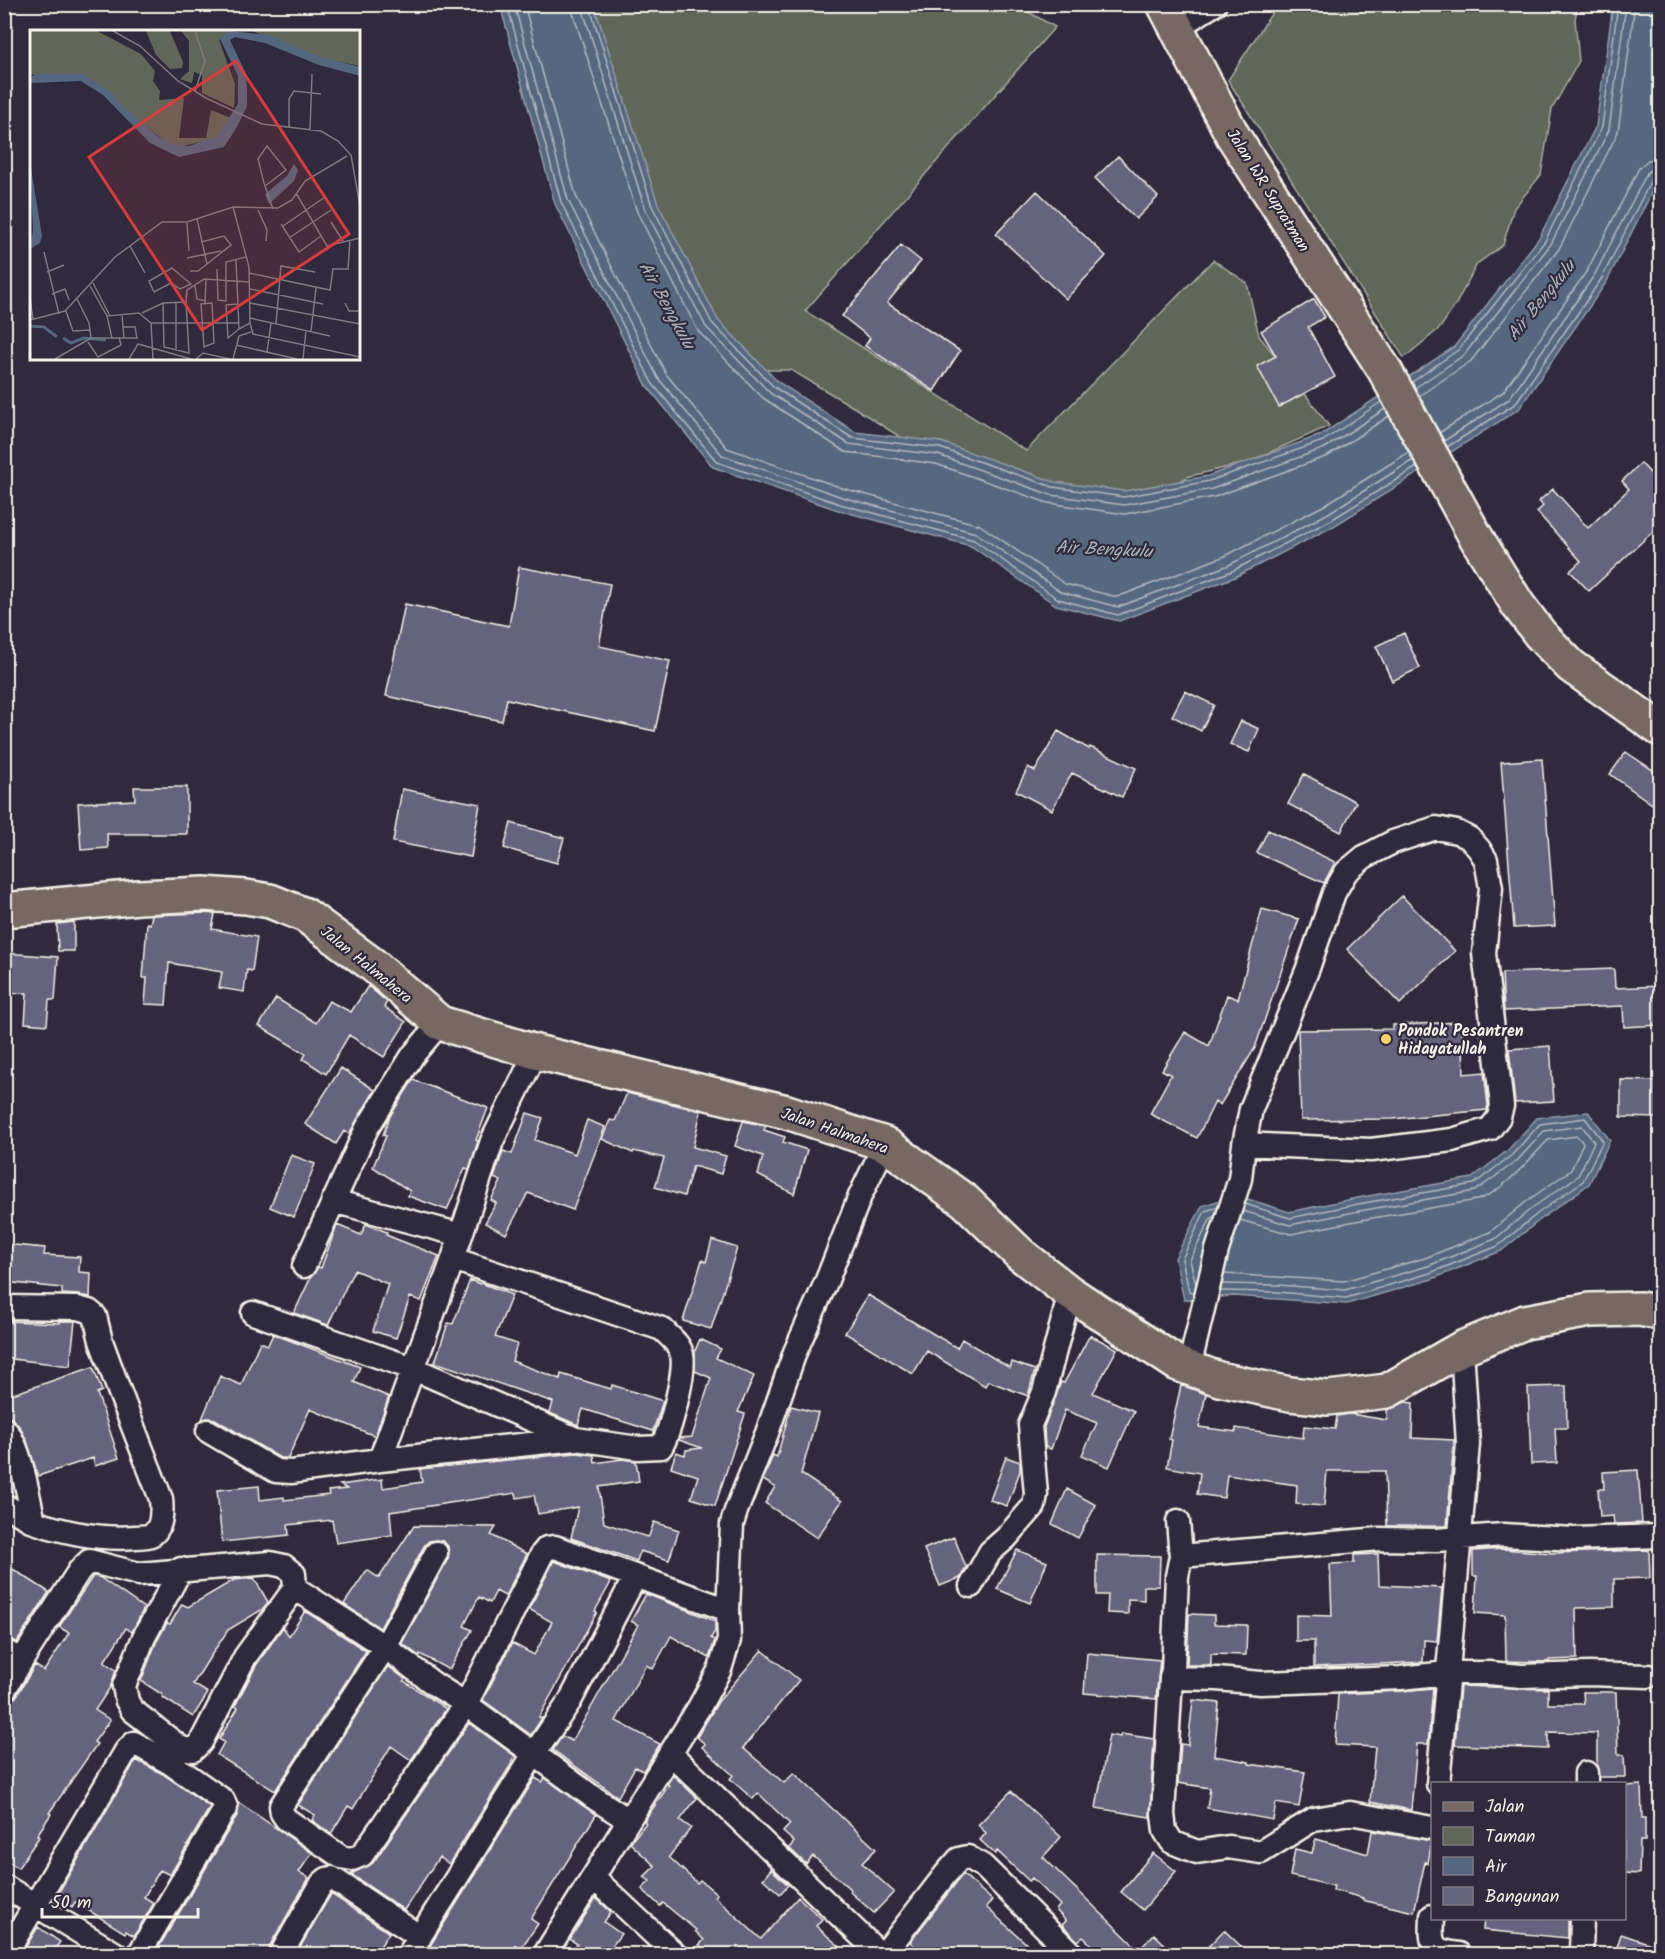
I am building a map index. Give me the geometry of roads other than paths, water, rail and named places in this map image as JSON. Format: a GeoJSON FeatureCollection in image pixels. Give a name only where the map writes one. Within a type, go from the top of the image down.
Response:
{"type":"FeatureCollection","features":[{"type":"Feature","properties":{"kind":"main road","name":"Jalan WR Supratman"},"geometry":{"type":"LineString","coordinates":[[1170,16],[1233,136],[1384,369],[1474,534],[1518,605],[1540,634],[1572,666],[1660,729]]}},
{"type":"Feature","properties":{"kind":"main road","name":"Jalan Halmahera"},"geometry":{"type":"LineString","coordinates":[[4,910],[139,897],[204,894],[270,901],[305,915],[373,965],[440,1023],[536,1053],[787,1112],[885,1144],[964,1202],[1020,1254],[1070,1293],[1178,1364],[1237,1383],[1290,1394],[1328,1398],[1387,1391],[1462,1348],[1525,1322],[1590,1310],[1640,1309],[1660,1313]]}},
{"type":"Feature","properties":{"kind":"street"},"geometry":{"type":"LineString","coordinates":[[1170,16],[1215,4]]}},
{"type":"Feature","properties":{"kind":"street"},"geometry":{"type":"LineString","coordinates":[[1189,1368],[1217,1250],[1240,1179],[1244,1143],[1251,1109],[1308,968],[1334,893],[1346,872],[1364,857],[1393,842],[1436,828],[1457,832],[1469,838],[1486,860],[1491,888],[1484,953],[1502,1106],[1495,1124],[1490,1129],[1452,1140],[1371,1150],[1244,1143]]}},
{"type":"Feature","properties":{"kind":"street"},"geometry":{"type":"LineString","coordinates":[[304,1266],[368,1128],[412,1055],[440,1023]]}},
{"type":"Feature","properties":{"kind":"street"},"geometry":{"type":"LineString","coordinates":[[380,1460],[453,1259],[492,1141],[536,1053]]}},
{"type":"Feature","properties":{"kind":"street"},"geometry":{"type":"LineString","coordinates":[[545,1954],[652,1785],[720,1669],[729,1640],[732,1524],[736,1511],[767,1433],[795,1352],[827,1280],[860,1196],[885,1144]]}},
{"type":"Feature","properties":{"kind":"street"},"geometry":{"type":"LineString","coordinates":[[333,1201],[461,1235]]}},
{"type":"Feature","properties":{"kind":"street"},"geometry":{"type":"LineString","coordinates":[[208,1431],[276,1471],[291,1472],[576,1439],[638,1448],[661,1447],[670,1430],[683,1357],[678,1344],[662,1329],[453,1259]]}},
{"type":"Feature","properties":{"kind":"street"},"geometry":{"type":"LineString","coordinates":[[972,1586],[990,1552],[1006,1538],[1034,1506],[1036,1494],[1030,1425],[1044,1392],[1070,1293]]}},
{"type":"Feature","properties":{"kind":"street"},"geometry":{"type":"LineString","coordinates":[[4,1307],[78,1308],[89,1311],[95,1316],[120,1393],[161,1498],[162,1513],[153,1534],[115,1539],[66,1532],[34,1522],[4,1505]]}},
{"type":"Feature","properties":{"kind":"street"},"geometry":{"type":"LineString","coordinates":[[253,1313],[412,1368],[576,1439]]}},
{"type":"Feature","properties":{"kind":"street"},"geometry":{"type":"LineString","coordinates":[[1438,1782],[1468,1444],[1462,1348]]}},
{"type":"Feature","properties":{"kind":"street"},"geometry":{"type":"LineString","coordinates":[[4,1428],[8,1430],[16,1448],[34,1522]]}},
{"type":"Feature","properties":{"kind":"street"},"geometry":{"type":"LineString","coordinates":[[1178,1521],[1181,1556],[1177,1576],[1163,1814],[1165,1831],[1172,1842],[1197,1852],[1228,1847],[1261,1852],[1314,1819],[1350,1813],[1431,1828]]}},
{"type":"Feature","properties":{"kind":"street"},"geometry":{"type":"LineString","coordinates":[[1181,1556],[1380,1539],[1436,1540],[1503,1535],[1574,1539],[1660,1536]]}},
{"type":"Feature","properties":{"kind":"street"},"geometry":{"type":"LineString","coordinates":[[4,1690],[13,1655],[79,1571],[90,1561],[99,1537]]}},
{"type":"Feature","properties":{"kind":"street"},"geometry":{"type":"LineString","coordinates":[[436,1553],[385,1647],[281,1806],[286,1820],[341,1857],[352,1859],[362,1855],[466,1704],[547,1548],[555,1547],[728,1610]]}},
{"type":"Feature","properties":{"kind":"street"},"geometry":{"type":"LineString","coordinates":[[6,1954],[126,1750],[134,1743],[176,1755],[193,1750],[201,1742],[245,1657],[295,1588],[294,1574],[284,1566],[277,1564],[181,1569],[139,1574],[90,1561]]}},
{"type":"Feature","properties":{"kind":"street"},"geometry":{"type":"LineString","coordinates":[[139,1954],[226,1807],[223,1800],[132,1710],[127,1701],[124,1686],[144,1637],[181,1569]]}},
{"type":"Feature","properties":{"kind":"street"},"geometry":{"type":"LineString","coordinates":[[280,1954],[322,1883],[332,1878],[414,1946],[534,1754],[570,1701],[635,1577]]}},
{"type":"Feature","properties":{"kind":"street"},"geometry":{"type":"LineString","coordinates":[[295,1588],[385,1647],[628,1820]]}},
{"type":"Feature","properties":{"kind":"street"},"geometry":{"type":"LineString","coordinates":[[1171,1678],[1261,1683],[1401,1678],[1447,1673],[1521,1676],[1589,1674],[1648,1676]]}},
{"type":"Feature","properties":{"kind":"street"},"geometry":{"type":"LineString","coordinates":[[670,1753],[882,1954],[959,1859],[968,1857],[983,1866],[1072,1954]]}},
{"type":"Feature","properties":{"kind":"street"},"geometry":{"type":"LineString","coordinates":[[594,1878],[675,1954]]}},
{"type":"Feature","properties":{"kind":"street"},"geometry":{"type":"LineString","coordinates":[[4,1886],[116,1954]]}},
{"type":"Feature","properties":{"kind":"street"},"geometry":{"type":"LineString","coordinates":[[1432,1920],[1432,1941],[1436,1947],[1444,1953],[1459,1954]]}},
{"type":"Feature","properties":{"kind":"street"},"geometry":{"type":"LineString","coordinates":[[1581,1954],[1582,1920]]}},
{"type":"Feature","properties":{"kind":"water","name":"Air Bengkulu"},"geometry":{"type":"Polygon","coordinates":[[[500,5],[594,5],[658,204],[718,320],[778,382],[855,432],[941,442],[1055,482],[1124,491],[1208,476],[1321,435],[1454,347],[1539,238],[1596,126],[1613,5],[1660,5],[1660,176],[1607,281],[1519,409],[1334,526],[1235,577],[1119,621],[1056,605],[971,546],[838,510],[713,467],[647,386],[555,204],[500,5]]]}},
{"type":"Feature","properties":{"kind":"water"},"geometry":{"type":"Polygon","coordinates":[[[1588,1112],[1610,1140],[1589,1184],[1501,1251],[1432,1279],[1347,1304],[1234,1296],[1184,1300],[1175,1258],[1202,1206],[1235,1195],[1289,1212],[1472,1178],[1508,1150],[1537,1118],[1588,1112]]]}},
{"type":"Feature","properties":{"kind":"place","name":"Pondok Pesantren Hidayatullah"},"geometry":{"type":"Point","coordinates":[1386,1039]}}]}
